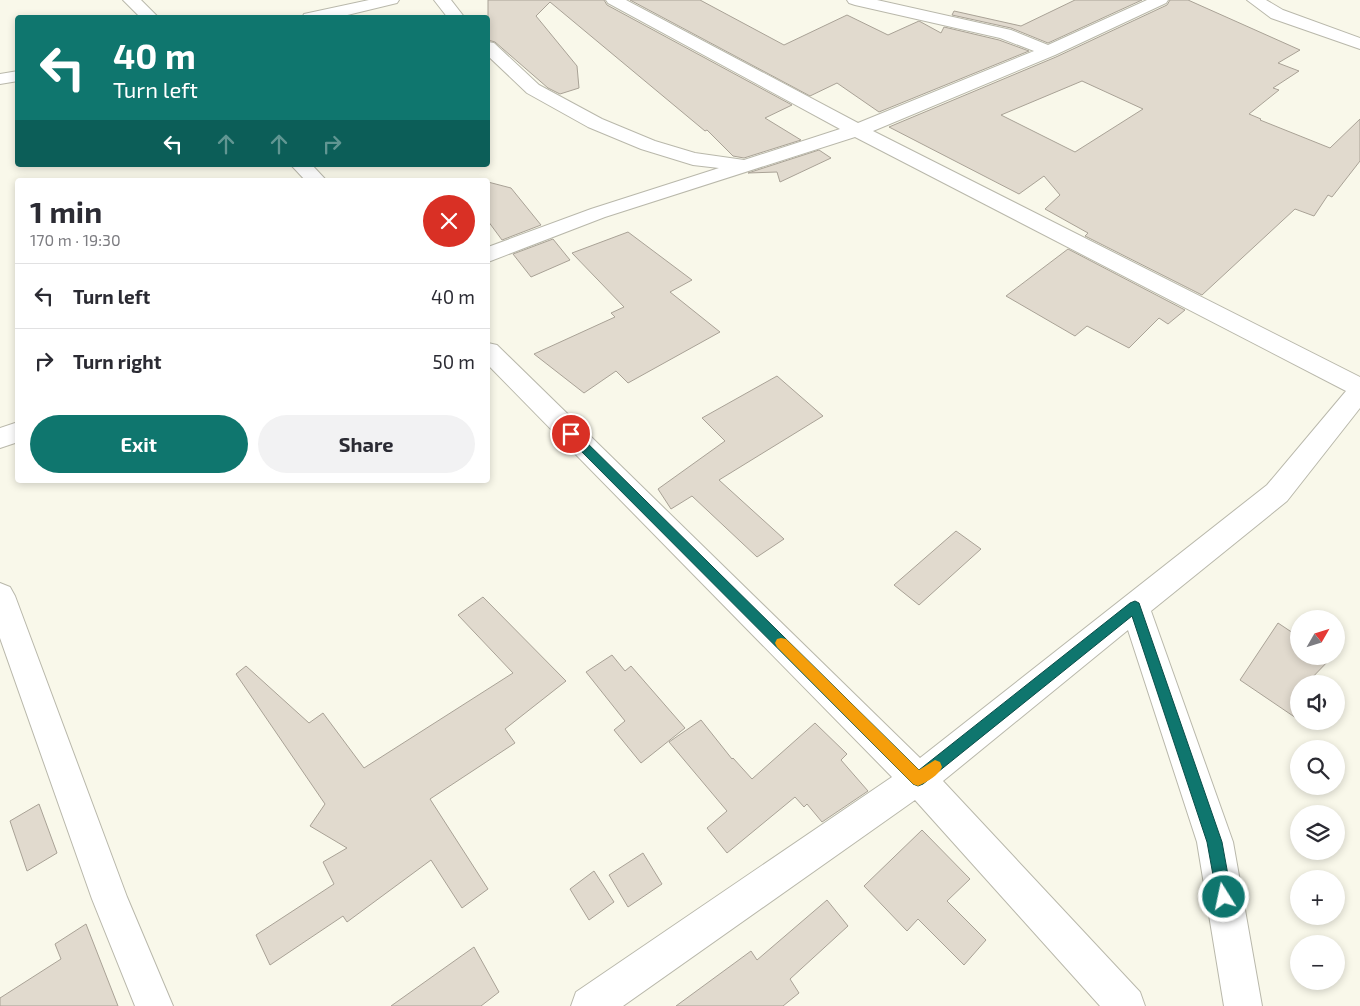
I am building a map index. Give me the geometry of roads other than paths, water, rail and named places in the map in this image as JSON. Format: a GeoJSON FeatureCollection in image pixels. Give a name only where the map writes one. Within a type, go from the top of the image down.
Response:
{"type":"FeatureCollection","features":[{"type":"Feature","properties":{"kind":"street"},"geometry":{"type":"LineString","coordinates":[[131,0],[148,15]]}},
{"type":"Feature","properties":{"kind":"street"},"geometry":{"type":"LineString","coordinates":[[324,15],[391,0]]}},
{"type":"Feature","properties":{"kind":"street"},"geometry":{"type":"LineString","coordinates":[[442,0],[454,15]]}},
{"type":"Feature","properties":{"kind":"street"},"geometry":{"type":"LineString","coordinates":[[590,1006],[918,779],[1135,607],[1277,492],[1360,390],[856,130],[614,0]]}},
{"type":"Feature","properties":{"kind":"street"},"geometry":{"type":"LineString","coordinates":[[855,0],[1005,34],[1049,51]]}},
{"type":"Feature","properties":{"kind":"street"},"geometry":{"type":"LineString","coordinates":[[490,254],[598,213],[876,124],[1049,51],[1160,0]]}},
{"type":"Feature","properties":{"kind":"street"},"geometry":{"type":"LineString","coordinates":[[1256,0],[1277,14],[1360,44]]}},
{"type":"Feature","properties":{"kind":"street"},"geometry":{"type":"LineString","coordinates":[[490,50],[533,89],[595,123],[648,145],[693,159],[748,165]]}},
{"type":"Feature","properties":{"kind":"street"},"geometry":{"type":"LineString","coordinates":[[0,80],[15,77]]}},
{"type":"Feature","properties":{"kind":"street"},"geometry":{"type":"LineString","coordinates":[[303,167],[314,178]]}},
{"type":"Feature","properties":{"kind":"street"},"geometry":{"type":"LineString","coordinates":[[490,353],[918,779],[1126,1006]]}},
{"type":"Feature","properties":{"kind":"street"},"geometry":{"type":"LineString","coordinates":[[0,438],[15,433]]}},
{"type":"Feature","properties":{"kind":"street"},"geometry":{"type":"LineString","coordinates":[[0,596],[110,900],[154,1006]]}},
{"type":"Feature","properties":{"kind":"street"},"geometry":{"type":"LineString","coordinates":[[1135,607],[1215,842],[1243,1006]]}}]}
